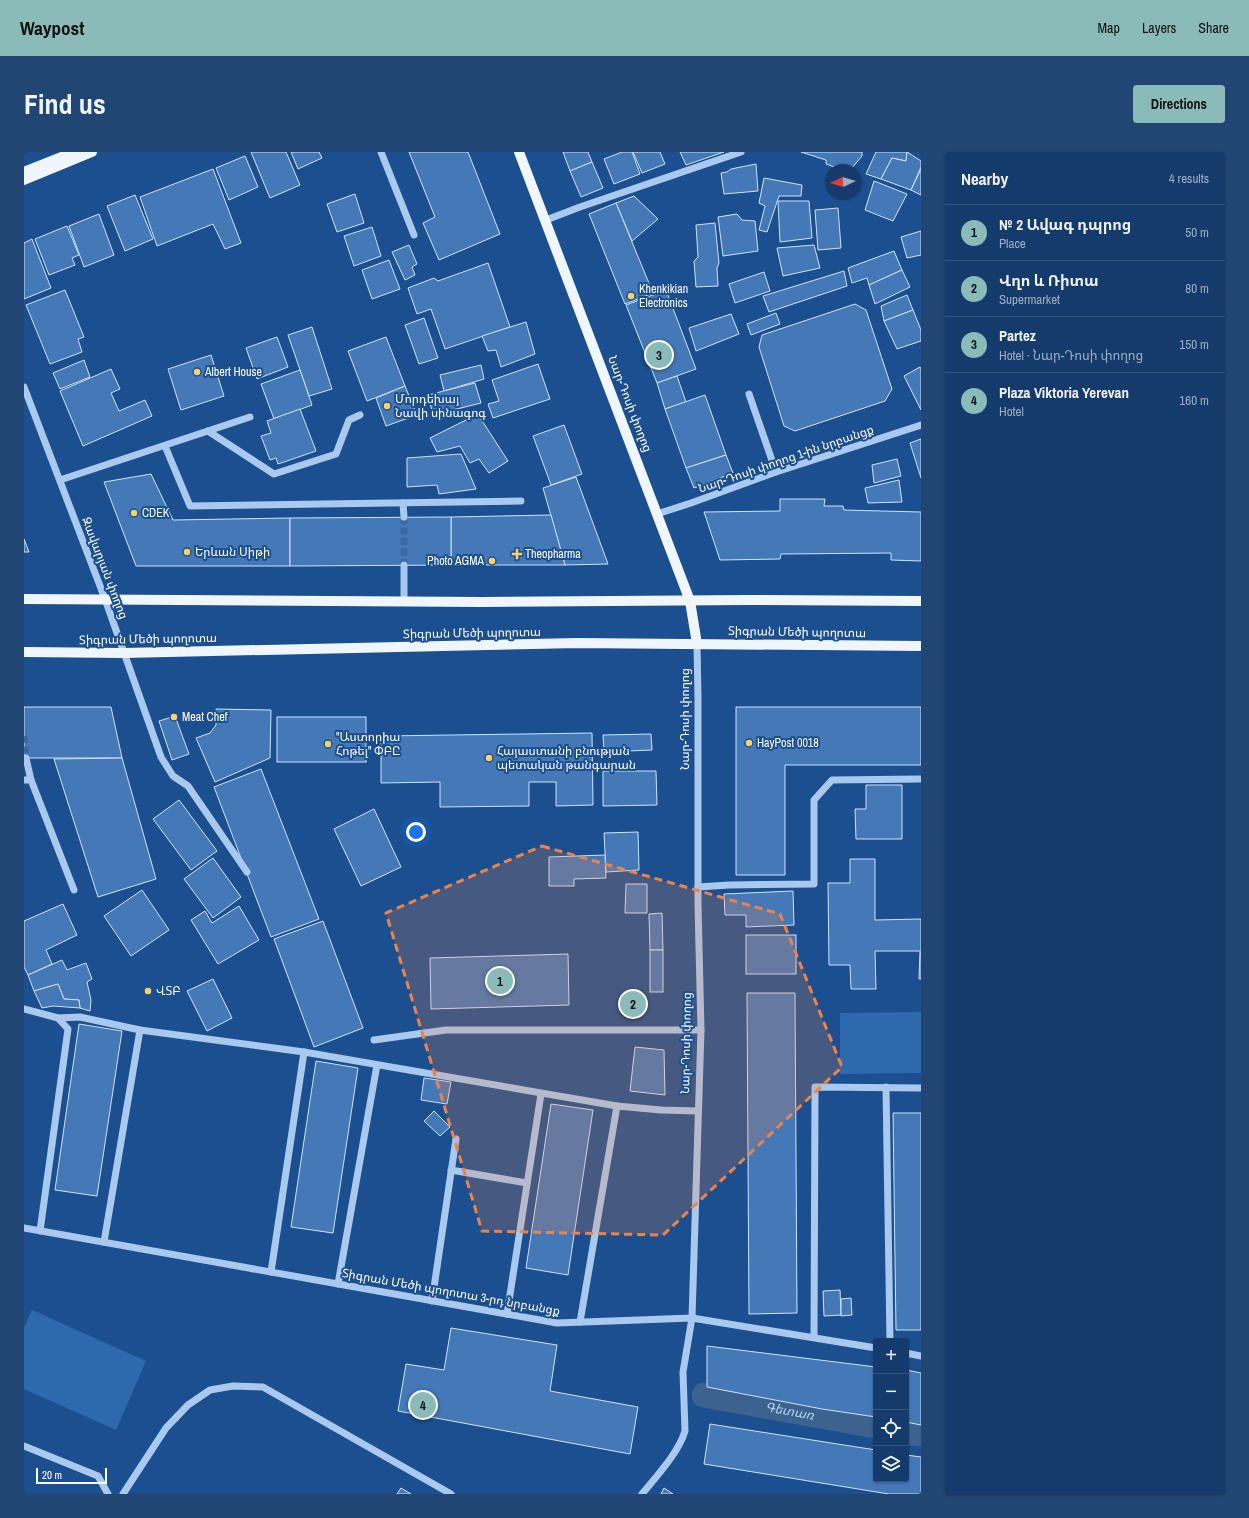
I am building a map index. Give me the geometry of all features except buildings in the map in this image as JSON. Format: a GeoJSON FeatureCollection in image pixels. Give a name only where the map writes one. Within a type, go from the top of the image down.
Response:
{"type":"FeatureCollection","features":[{"type":"Feature","properties":{"kind":"main road"},"geometry":{"type":"LineString","coordinates":[[24,172],[74,152]]}},
{"type":"Feature","properties":{"kind":"main road"},"geometry":{"type":"LineString","coordinates":[[24,180],[92,152]]}},
{"type":"Feature","properties":{"kind":"main road","name":"Նար-Դոսի փողոց"},"geometry":{"type":"LineString","coordinates":[[519,152],[690,601],[697,644]]}},
{"type":"Feature","properties":{"kind":"main road"},"geometry":{"type":"LineString","coordinates":[[24,599],[404,602],[921,601]]}},
{"type":"Feature","properties":{"kind":"main road","name":"Տիգրան Մեծի պողոտա"},"geometry":{"type":"LineString","coordinates":[[24,652],[124,653],[578,643],[921,646]]}},
{"type":"Feature","properties":{"kind":"street"},"geometry":{"type":"LineString","coordinates":[[381,152],[414,235]]}},
{"type":"Feature","properties":{"kind":"street"},"geometry":{"type":"LineString","coordinates":[[546,220],[741,152]]}},
{"type":"Feature","properties":{"kind":"street","name":"Զավարյան փողոց"},"geometry":{"type":"LineString","coordinates":[[24,387],[105,599],[161,757],[173,776],[188,786],[247,872]]}},
{"type":"Feature","properties":{"kind":"street"},"geometry":{"type":"LineString","coordinates":[[749,394],[776,472]]}},
{"type":"Feature","properties":{"kind":"street"},"geometry":{"type":"LineString","coordinates":[[208,431],[274,474],[336,454],[349,420],[360,415]]}},
{"type":"Feature","properties":{"kind":"street"},"geometry":{"type":"LineString","coordinates":[[60,480],[250,418]]}},
{"type":"Feature","properties":{"kind":"street","name":"Նար-Դոսի փողոց 1-ին նրբանցք"},"geometry":{"type":"LineString","coordinates":[[657,514],[692,503],[776,472],[921,425]]}},
{"type":"Feature","properties":{"kind":"street"},"geometry":{"type":"LineString","coordinates":[[165,446],[190,506],[521,501]]}},
{"type":"Feature","properties":{"kind":"street"},"geometry":{"type":"LineString","coordinates":[[404,503],[404,517]]}},
{"type":"Feature","properties":{"kind":"street"},"geometry":{"type":"LineString","coordinates":[[404,565],[404,602]]}},
{"type":"Feature","properties":{"kind":"street","name":"Նար-Դոսի փողոց"},"geometry":{"type":"LineString","coordinates":[[642,1494],[666,1465],[684,1437],[686,1421],[683,1372],[692,1318],[701,1030],[698,887],[697,644]]}},
{"type":"Feature","properties":{"kind":"street"},"geometry":{"type":"LineString","coordinates":[[26,758],[27,780],[74,890]]}},
{"type":"Feature","properties":{"kind":"street"},"geometry":{"type":"LineString","coordinates":[[698,887],[814,884],[814,800],[832,780],[921,779]]}},
{"type":"Feature","properties":{"kind":"street"},"geometry":{"type":"LineString","coordinates":[[24,1009],[58,1018],[80,1017],[140,1030],[304,1052],[617,1106],[661,1110],[698,1111]]}},
{"type":"Feature","properties":{"kind":"street"},"geometry":{"type":"LineString","coordinates":[[40,1231],[68,1029],[58,1018]]}},
{"type":"Feature","properties":{"kind":"street"},"geometry":{"type":"LineString","coordinates":[[104,1242],[140,1030]]}},
{"type":"Feature","properties":{"kind":"street"},"geometry":{"type":"LineString","coordinates":[[374,1040],[446,1030],[701,1030]]}},
{"type":"Feature","properties":{"kind":"street"},"geometry":{"type":"LineString","coordinates":[[271,1272],[304,1052]]}},
{"type":"Feature","properties":{"kind":"street"},"geometry":{"type":"LineString","coordinates":[[338,1284],[377,1065]]}},
{"type":"Feature","properties":{"kind":"street"},"geometry":{"type":"LineString","coordinates":[[814,1337],[815,1087],[921,1088]]}},
{"type":"Feature","properties":{"kind":"street"},"geometry":{"type":"LineString","coordinates":[[886,1087],[890,1338]]}},
{"type":"Feature","properties":{"kind":"street"},"geometry":{"type":"LineString","coordinates":[[507,1314],[541,1094]]}},
{"type":"Feature","properties":{"kind":"street"},"geometry":{"type":"LineString","coordinates":[[580,1322],[617,1106]]}},
{"type":"Feature","properties":{"kind":"street"},"geometry":{"type":"LineString","coordinates":[[432,1301],[456,1139]]}},
{"type":"Feature","properties":{"kind":"street"},"geometry":{"type":"LineString","coordinates":[[451,1170],[527,1183]]}},
{"type":"Feature","properties":{"kind":"street","name":"Տիգրան Մեծի պողոտա 3-րդ նրբանցք"},"geometry":{"type":"LineString","coordinates":[[24,1228],[557,1323],[692,1318],[873,1347]]}},
{"type":"Feature","properties":{"kind":"street"},"geometry":{"type":"LineString","coordinates":[[909,1354],[921,1356]]}},
{"type":"Feature","properties":{"kind":"street"},"geometry":{"type":"LineString","coordinates":[[123,1494],[166,1428],[188,1405],[210,1390],[234,1386],[263,1387],[451,1494]]}},
{"type":"Feature","properties":{"kind":"street"},"geometry":{"type":"LineString","coordinates":[[24,1446],[98,1476],[108,1494]]}},
{"type":"Feature","properties":{"kind":"highlighted area"},"geometry":{"type":"Polygon","coordinates":[[[542,846],[780,914],[842,1067],[663,1235],[482,1231],[386,913],[542,846]]]}},
{"type":"Feature","properties":{"kind":"shaded area"},"geometry":{"type":"Polygon","coordinates":[[[921,1012],[921,1073],[840,1074],[840,1013],[921,1012]]]}},
{"type":"Feature","properties":{"kind":"shaded area"},"geometry":{"type":"Polygon","coordinates":[[[32,1310],[146,1361],[116,1430],[24,1389],[24,1328],[32,1310]]]}},
{"type":"Feature","properties":{"kind":"waterway","name":"Գետառ"},"geometry":{"type":"LineString","coordinates":[[704,1395],[873,1425]]}},
{"type":"Feature","properties":{"kind":"waterway","name":"Գետառ"},"geometry":{"type":"LineString","coordinates":[[909,1432],[921,1434]]}},
{"type":"Feature","properties":{"kind":"tunnel"},"geometry":{"type":"LineString","coordinates":[[404,517],[404,565]]}},
{"type":"Feature","properties":{"kind":"tunnel"},"geometry":{"type":"LineString","coordinates":[[24,736],[26,758]]}},
{"type":"Feature","properties":{"kind":"place","name":"Khenkikian Electronics"},"geometry":{"type":"Point","coordinates":[631,296]}},
{"type":"Feature","properties":{"kind":"place","name":"Partez"},"geometry":{"type":"Point","coordinates":[659,355]}},
{"type":"Feature","properties":{"kind":"place","name":"Albert House"},"geometry":{"type":"Point","coordinates":[197,372]}},
{"type":"Feature","properties":{"kind":"place","name":"Մորդեխայ Նավի սինագոգ"},"geometry":{"type":"Point","coordinates":[387,406]}},
{"type":"Feature","properties":{"kind":"place","name":"CDEK"},"geometry":{"type":"Point","coordinates":[134,513]}},
{"type":"Feature","properties":{"kind":"place","name":"Երևան Սիթի"},"geometry":{"type":"Point","coordinates":[187,552]}},
{"type":"Feature","properties":{"kind":"place","name":"Theopharma"},"geometry":{"type":"Point","coordinates":[517,554]}},
{"type":"Feature","properties":{"kind":"place","name":"Photo AGMA"},"geometry":{"type":"Point","coordinates":[492,561]}},
{"type":"Feature","properties":{"kind":"place","name":"Meat Chef"},"geometry":{"type":"Point","coordinates":[174,717]}},
{"type":"Feature","properties":{"kind":"place","name":"HayPost 0018"},"geometry":{"type":"Point","coordinates":[749,743]}},
{"type":"Feature","properties":{"kind":"place","name":"\"Աստորիա Հոթել\" ՓԲԸ"},"geometry":{"type":"Point","coordinates":[328,744]}},
{"type":"Feature","properties":{"kind":"place","name":"Հայաստանի բնության պետական թանգարան"},"geometry":{"type":"Point","coordinates":[489,758]}},
{"type":"Feature","properties":{"kind":"place","name":"№ 2 Ավագ դպրոց"},"geometry":{"type":"Point","coordinates":[500,981]}},
{"type":"Feature","properties":{"kind":"place","name":"ՎՏԲ"},"geometry":{"type":"Point","coordinates":[148,991]}},
{"type":"Feature","properties":{"kind":"place","name":"Վղո և Ռիտա"},"geometry":{"type":"Point","coordinates":[633,1004]}},
{"type":"Feature","properties":{"kind":"place","name":"Plaza Viktoria Yerevan"},"geometry":{"type":"Point","coordinates":[423,1405]}}]}
